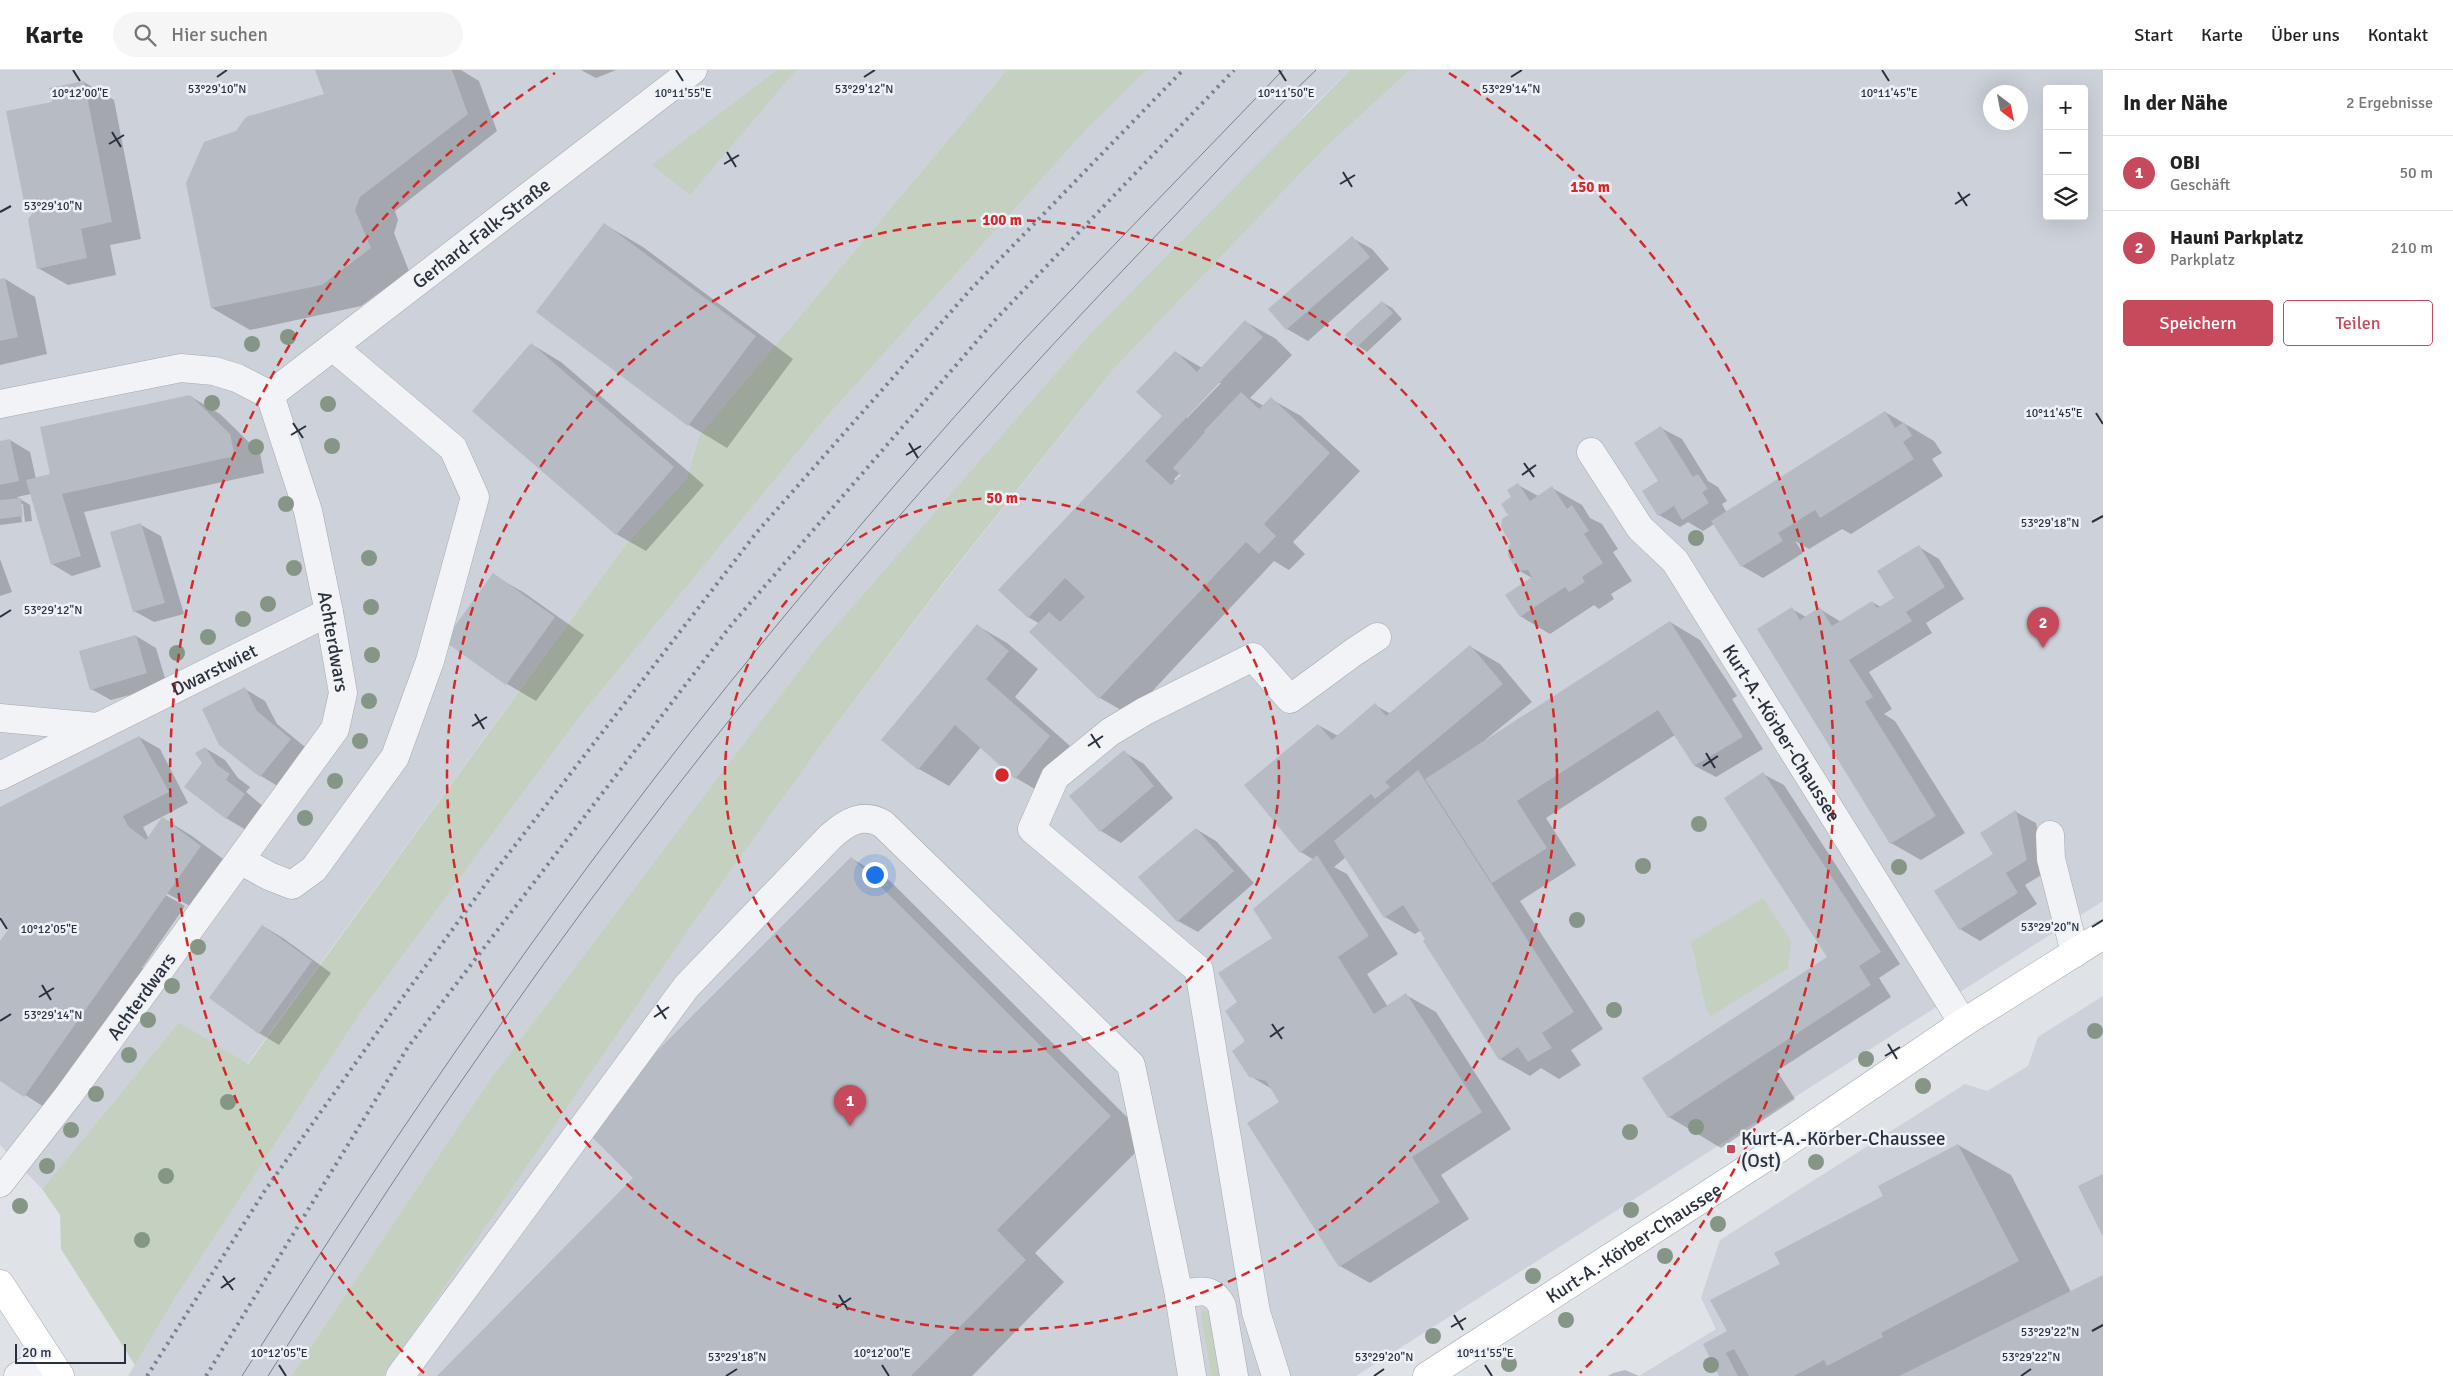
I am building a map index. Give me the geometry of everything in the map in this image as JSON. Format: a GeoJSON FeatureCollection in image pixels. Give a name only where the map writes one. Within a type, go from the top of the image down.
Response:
{"type":"FeatureCollection","features":[{"type":"Feature","properties":{"kind":"main road","name":"Kurt-A.-Körber-Chaussee"},"geometry":{"type":"LineString","coordinates":[[1427,1376],[1766,1157],[1963,1023],[2103,935]]}},
{"type":"Feature","properties":{"kind":"main road"},"geometry":{"type":"LineString","coordinates":[[0,1284],[54,1367]]}},
{"type":"Feature","properties":{"kind":"street","name":"Gerhard-Falk-Straße"},"geometry":{"type":"LineString","coordinates":[[270,395],[693,70]]}},
{"type":"Feature","properties":{"kind":"street"},"geometry":{"type":"LineString","coordinates":[[240,860],[268,876],[292,885],[314,869],[396,757],[430,660],[476,497],[453,448],[334,346]]}},
{"type":"Feature","properties":{"kind":"street"},"geometry":{"type":"LineString","coordinates":[[0,404],[181,368],[214,371],[237,378],[270,395]]}},
{"type":"Feature","properties":{"kind":"street","name":"Achterdwars"},"geometry":{"type":"LineString","coordinates":[[0,1183],[68,1096],[335,729],[343,693],[329,612],[308,511],[270,395]]}},
{"type":"Feature","properties":{"kind":"street","name":"Kurt-A.-Körber-Chaussee"},"geometry":{"type":"LineString","coordinates":[[1591,452],[1640,528],[1675,561],[1963,1023]]}},
{"type":"Feature","properties":{"kind":"street","name":"Dwarstwiet"},"geometry":{"type":"LineString","coordinates":[[0,776],[329,612]]}},
{"type":"Feature","properties":{"kind":"street"},"geometry":{"type":"LineString","coordinates":[[1276,1376],[1256,1312],[1199,970],[1032,828],[1055,777],[1110,732],[1145,711],[1253,657],[1290,699],[1377,637]]}},
{"type":"Feature","properties":{"kind":"street"},"geometry":{"type":"LineString","coordinates":[[0,718],[98,728]]}},
{"type":"Feature","properties":{"kind":"street"},"geometry":{"type":"LineString","coordinates":[[400,1376],[686,987],[831,836],[843,826],[863,818],[874,818],[883,824],[1131,1064],[1179,1295],[1192,1376]]}},
{"type":"Feature","properties":{"kind":"street"},"geometry":{"type":"LineString","coordinates":[[2050,835],[2050,859],[2075,953]]}},
{"type":"Feature","properties":{"kind":"street"},"geometry":{"type":"LineString","coordinates":[[1179,1295],[1204,1290],[1218,1297],[1222,1306],[1234,1376]]}},
{"type":"Feature","properties":{"kind":"street"},"geometry":{"type":"LineString","coordinates":[[18,1376],[54,1367]]}},
{"type":"Feature","properties":{"kind":"shaded area"},"geometry":{"type":"Polygon","coordinates":[[[0,70],[1007,70],[699,436],[687,478],[623,548],[247,1064],[179,1022],[42,1189],[0,1145],[0,70]]]}},
{"type":"Feature","properties":{"kind":"shaded area"},"geometry":{"type":"Polygon","coordinates":[[[1147,70],[1350,70],[1310,109],[815,651],[491,1078],[291,1376],[128,1376],[177,1295],[361,1012],[577,720],[823,421],[1087,129],[1147,70]]]}},
{"type":"Feature","properties":{"kind":"shaded area"},"geometry":{"type":"Polygon","coordinates":[[[1410,70],[2103,70],[2103,901],[1356,1376],[384,1376],[694,922],[824,741],[950,575],[1112,371],[1324,149],[1410,70]]]}},
{"type":"Feature","properties":{"kind":"shaded area"},"geometry":{"type":"Polygon","coordinates":[[[2103,996],[2103,1376],[1639,1376],[1716,1329],[1701,1298],[1720,1240],[1965,1084],[1987,1091],[2028,1066],[2038,1037],[2103,996]]]}},
{"type":"Feature","properties":{"kind":"shaded area"},"geometry":{"type":"Polygon","coordinates":[[[1625,1370],[1639,1376],[1608,1376],[1625,1370]]]}},
{"type":"Feature","properties":{"kind":"green space"},"geometry":{"type":"Polygon","coordinates":[[[777,70],[796,70],[690,195],[652,165],[777,70]]]}},
{"type":"Feature","properties":{"kind":"green space"},"geometry":{"type":"Polygon","coordinates":[[[1007,70],[1147,70],[1087,129],[823,421],[577,720],[361,1012],[177,1295],[135,1365],[61,1249],[60,1215],[42,1189],[179,1022],[248,1064],[623,548],[687,478],[699,436],[1007,70]]]}},
{"type":"Feature","properties":{"kind":"green space"},"geometry":{"type":"Polygon","coordinates":[[[1350,70],[1410,70],[1324,149],[1112,371],[950,574],[824,741],[694,922],[384,1376],[291,1376],[491,1078],[815,650],[1093,331],[1350,70]]]}},
{"type":"Feature","properties":{"kind":"green space"},"geometry":{"type":"Polygon","coordinates":[[[1763,898],[1791,941],[1788,968],[1711,1016],[1706,1008],[1691,942],[1763,898]]]}},
{"type":"Feature","properties":{"kind":"green space"},"geometry":{"type":"Polygon","coordinates":[[[1202,1311],[1208,1311],[1211,1315],[1222,1376],[1212,1376],[1201,1317],[1202,1311]]]}},
{"type":"Feature","properties":{"kind":"building"},"geometry":{"type":"Polygon","coordinates":[[[315,70],[452,70],[468,114],[360,197],[355,210],[371,248],[322,285],[211,308],[186,183],[204,142],[236,131],[246,117],[324,94],[315,70]]]}},
{"type":"Feature","properties":{"kind":"building"},"geometry":{"type":"Polygon","coordinates":[[[84,81],[112,222],[81,229],[87,258],[37,269],[28,219],[32,214],[31,206],[25,207],[6,111],[52,102],[49,88],[84,81]]]}},
{"type":"Feature","properties":{"kind":"building"},"geometry":{"type":"Polygon","coordinates":[[[604,223],[756,336],[688,426],[536,312],[604,223]]]}},
{"type":"Feature","properties":{"kind":"building"},"geometry":{"type":"Polygon","coordinates":[[[1352,236],[1370,257],[1286,330],[1268,309],[1352,236]]]}},
{"type":"Feature","properties":{"kind":"building"},"geometry":{"type":"Polygon","coordinates":[[[5,278],[18,337],[0,341],[0,279],[5,278]]]}},
{"type":"Feature","properties":{"kind":"building"},"geometry":{"type":"Polygon","coordinates":[[[1382,301],[1393,313],[1357,347],[1345,335],[1382,301]]]}},
{"type":"Feature","properties":{"kind":"building"},"geometry":{"type":"Polygon","coordinates":[[[1245,320],[1263,337],[1145,461],[1171,485],[1181,475],[1173,468],[1204,431],[1241,392],[1259,409],[1271,397],[1330,453],[1264,524],[1276,536],[1259,554],[1246,542],[1099,699],[1029,632],[1049,612],[1060,622],[1085,597],[1065,578],[1028,618],[998,590],[1162,416],[1136,392],[1175,351],[1197,372],[1245,320]]]}},
{"type":"Feature","properties":{"kind":"building"},"geometry":{"type":"Polygon","coordinates":[[[531,343],[674,467],[616,535],[472,411],[531,343]]]}},
{"type":"Feature","properties":{"kind":"building"},"geometry":{"type":"Polygon","coordinates":[[[190,395],[230,434],[235,456],[62,494],[81,556],[51,565],[26,480],[50,474],[40,427],[190,395]]]}},
{"type":"Feature","properties":{"kind":"building"},"geometry":{"type":"Polygon","coordinates":[[[1885,411],[1895,428],[1904,422],[1912,436],[1903,442],[1914,459],[1820,518],[1815,510],[1778,533],[1783,541],[1741,567],[1711,521],[1885,411]]]}},
{"type":"Feature","properties":{"kind":"building"},"geometry":{"type":"Polygon","coordinates":[[[1661,426],[1693,477],[1698,474],[1708,489],[1702,492],[1709,503],[1682,520],[1674,506],[1658,516],[1642,491],[1658,481],[1634,443],[1661,426]]]}},
{"type":"Feature","properties":{"kind":"building"},"geometry":{"type":"Polygon","coordinates":[[[10,439],[19,481],[0,485],[0,441],[10,439]]]}},
{"type":"Feature","properties":{"kind":"building"},"geometry":{"type":"Polygon","coordinates":[[[1518,483],[1530,501],[1552,486],[1567,509],[1572,505],[1589,531],[1584,534],[1603,563],[1582,577],[1585,582],[1569,592],[1565,587],[1520,617],[1505,595],[1532,577],[1528,570],[1517,571],[1508,556],[1511,544],[1501,527],[1502,519],[1508,515],[1501,504],[1511,497],[1507,490],[1518,483]]]}},
{"type":"Feature","properties":{"kind":"building"},"geometry":{"type":"Polygon","coordinates":[[[21,498],[23,516],[0,519],[0,500],[21,498]]]}},
{"type":"Feature","properties":{"kind":"building"},"geometry":{"type":"Polygon","coordinates":[[[141,523],[165,603],[133,612],[110,532],[141,523]]]}},
{"type":"Feature","properties":{"kind":"building"},"geometry":{"type":"Polygon","coordinates":[[[1919,545],[1945,587],[1906,612],[1912,621],[1849,660],[1873,697],[1865,702],[1936,816],[1890,844],[1757,629],[1792,607],[1800,620],[1820,607],[1832,626],[1872,601],[1877,608],[1894,598],[1877,571],[1919,545]]]}},
{"type":"Feature","properties":{"kind":"building"},"geometry":{"type":"Polygon","coordinates":[[[493,573],[555,617],[506,685],[444,641],[493,573]]]}},
{"type":"Feature","properties":{"kind":"building"},"geometry":{"type":"Polygon","coordinates":[[[1670,621],[1743,737],[1694,766],[1658,710],[1517,801],[1547,848],[1492,883],[1425,779],[1670,621]]]}},
{"type":"Feature","properties":{"kind":"building"},"geometry":{"type":"Polygon","coordinates":[[[977,624],[1009,651],[986,679],[1050,736],[1015,779],[955,725],[918,770],[881,740],[977,624]]]}},
{"type":"Feature","properties":{"kind":"building"},"geometry":{"type":"Polygon","coordinates":[[[136,635],[147,673],[90,690],[79,651],[136,635]]]}},
{"type":"Feature","properties":{"kind":"building"},"geometry":{"type":"Polygon","coordinates":[[[1470,645],[1503,684],[1385,782],[1390,787],[1375,799],[1371,794],[1300,853],[1244,785],[1318,724],[1332,740],[1375,703],[1386,716],[1470,645]]]}},
{"type":"Feature","properties":{"kind":"building"},"geometry":{"type":"Polygon","coordinates":[[[245,687],[257,711],[291,739],[260,777],[219,745],[202,709],[245,687]]]}},
{"type":"Feature","properties":{"kind":"building"},"geometry":{"type":"Polygon","coordinates":[[[139,736],[169,792],[123,816],[128,826],[146,840],[162,817],[201,846],[24,1097],[0,1081],[0,941],[8,930],[0,915],[0,807],[139,736]]]}},
{"type":"Feature","properties":{"kind":"building"},"geometry":{"type":"Polygon","coordinates":[[[205,747],[217,765],[230,774],[226,780],[245,794],[226,819],[184,787],[202,763],[195,753],[205,747]]]}},
{"type":"Feature","properties":{"kind":"building"},"geometry":{"type":"Polygon","coordinates":[[[1124,750],[1154,786],[1100,832],[1069,796],[1124,750]]]}},
{"type":"Feature","properties":{"kind":"building"},"geometry":{"type":"Polygon","coordinates":[[[1418,770],[1574,1012],[1542,1033],[1552,1048],[1528,1062],[1518,1047],[1499,1060],[1423,941],[1425,939],[1403,905],[1384,918],[1334,841],[1418,770]]]}},
{"type":"Feature","properties":{"kind":"building"},"geometry":{"type":"Polygon","coordinates":[[[1763,772],[1881,952],[1859,966],[1871,985],[1668,1118],[1642,1078],[1827,957],[1724,798],[1763,772]]]}},
{"type":"Feature","properties":{"kind":"building"},"geometry":{"type":"Polygon","coordinates":[[[2016,810],[2027,860],[2006,873],[2018,893],[1959,930],[1934,891],[1993,854],[1980,833],[2016,810]]]}},
{"type":"Feature","properties":{"kind":"building"},"geometry":{"type":"Polygon","coordinates":[[[1196,828],[1234,871],[1177,922],[1138,877],[1196,828]]]}},
{"type":"Feature","properties":{"kind":"building"},"geometry":{"type":"Polygon","coordinates":[[[1317,855],[1369,936],[1338,957],[1374,1014],[1406,993],[1482,1112],[1412,1157],[1440,1202],[1339,1267],[1247,1123],[1279,1102],[1266,1081],[1249,1077],[1232,1051],[1245,1041],[1225,1011],[1237,1002],[1218,973],[1272,938],[1253,909],[1317,855]]]}},
{"type":"Feature","properties":{"kind":"building"},"geometry":{"type":"Polygon","coordinates":[[[851,857],[1111,1116],[997,1230],[1026,1260],[911,1376],[437,1376],[633,1178],[592,1137],[636,1072],[851,857]]]}},
{"type":"Feature","properties":{"kind":"building"},"geometry":{"type":"Polygon","coordinates":[[[262,925],[312,961],[259,1034],[209,998],[262,925]]]}},
{"type":"Feature","properties":{"kind":"building"},"geometry":{"type":"Polygon","coordinates":[[[1958,1144],[2019,1261],[1881,1333],[1883,1337],[1827,1366],[1824,1360],[1794,1376],[1749,1376],[1734,1349],[1726,1353],[1738,1376],[1719,1376],[1703,1344],[1727,1331],[1710,1300],[1780,1264],[1774,1253],[1883,1196],[1878,1186],[1958,1144]]]}},
{"type":"Feature","properties":{"kind":"building"},"geometry":{"type":"Polygon","coordinates":[[[2103,1174],[2103,1237],[2078,1186],[2103,1174]]]}},
{"type":"Feature","properties":{"kind":"building"},"geometry":{"type":"Polygon","coordinates":[[[2103,1275],[2103,1376],[1899,1376],[2103,1275]]]}},
{"type":"Feature","properties":{"kind":"building"},"geometry":{"type":"Polygon","coordinates":[[[1625,1370],[1639,1376],[1608,1376],[1613,1373],[1625,1370]]]}},
{"type":"Feature","properties":{"kind":"tram line"},"geometry":{"type":"LineString","coordinates":[[242,1376],[364,1187],[491,1001],[556,909],[692,730],[858,529],[1021,343],[1283,70]]}},
{"type":"Feature","properties":{"kind":"tram line"},"geometry":{"type":"LineString","coordinates":[[268,1376],[341,1261],[441,1110],[544,964],[705,750],[876,543],[964,442],[1054,343],[1251,135],[1316,70]]}},
{"type":"Feature","properties":{"kind":"railway"},"geometry":{"type":"LineString","coordinates":[[147,1376],[266,1189],[384,1023],[496,870],[757,532],[971,289],[1183,70]]}},
{"type":"Feature","properties":{"kind":"railway"},"geometry":{"type":"LineString","coordinates":[[206,1376],[408,1047],[732,624],[996,319],[1234,70]]}},
{"type":"Feature","properties":{"kind":"place","name":"Hauni Parkplatz"},"geometry":{"type":"Point","coordinates":[2043,648]}},
{"type":"Feature","properties":{"kind":"place","name":"OBI"},"geometry":{"type":"Point","coordinates":[850,1126]}},
{"type":"Feature","properties":{"kind":"place","name":"Kurt-A.-Körber-Chaussee (Ost)"},"geometry":{"type":"Point","coordinates":[1731,1149]}}]}
